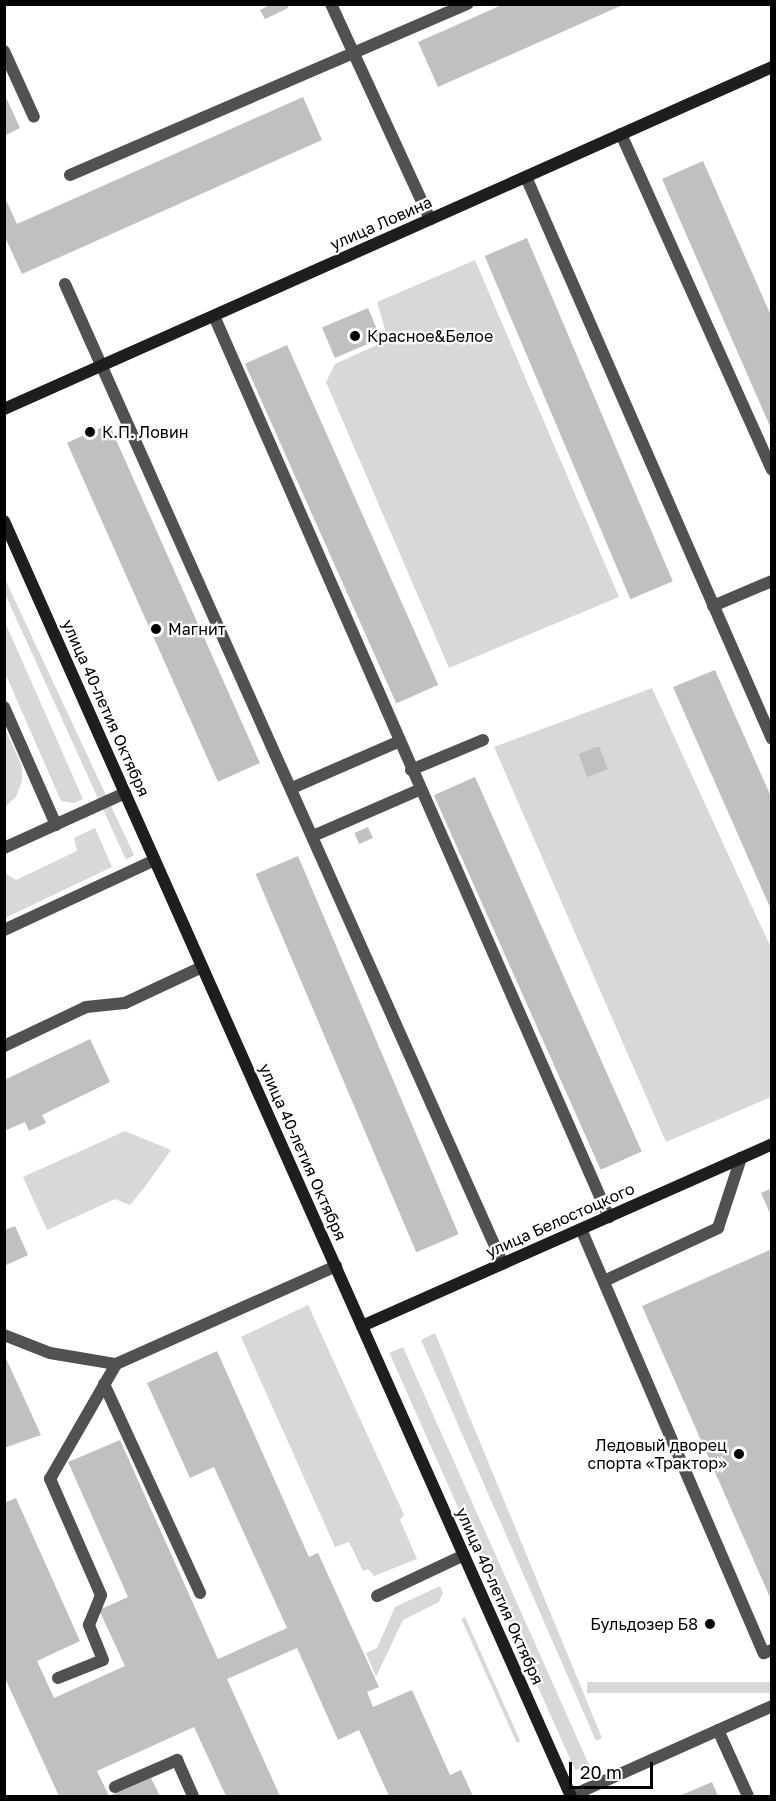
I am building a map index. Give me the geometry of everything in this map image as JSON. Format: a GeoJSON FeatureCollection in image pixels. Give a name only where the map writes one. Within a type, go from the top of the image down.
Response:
{"type":"FeatureCollection","features":[{"type":"Feature","properties":{"kind":"street"},"geometry":{"type":"LineString","coordinates":[[331,4],[430,219]]}},
{"type":"Feature","properties":{"kind":"street"},"geometry":{"type":"LineString","coordinates":[[70,175],[468,4]]}},
{"type":"Feature","properties":{"kind":"street"},"geometry":{"type":"LineString","coordinates":[[4,51],[34,117]]}},
{"type":"Feature","properties":{"kind":"street","name":"улица Ловина"},"geometry":{"type":"LineString","coordinates":[[4,409],[771,67]]}},
{"type":"Feature","properties":{"kind":"street"},"geometry":{"type":"LineString","coordinates":[[621,134],[771,470]]}},
{"type":"Feature","properties":{"kind":"street"},"geometry":{"type":"LineString","coordinates":[[525,177],[771,739]]}},
{"type":"Feature","properties":{"kind":"street"},"geometry":{"type":"LineString","coordinates":[[65,284],[503,1264]]}},
{"type":"Feature","properties":{"kind":"street"},"geometry":{"type":"LineString","coordinates":[[214,316],[419,790],[609,1217]]}},
{"type":"Feature","properties":{"kind":"street","name":"улица 40-летия Октября"},"geometry":{"type":"LineString","coordinates":[[4,521],[571,1796]]}},
{"type":"Feature","properties":{"kind":"street"},"geometry":{"type":"LineString","coordinates":[[713,606],[771,581]]}},
{"type":"Feature","properties":{"kind":"street"},"geometry":{"type":"LineString","coordinates":[[4,707],[56,825]]}},
{"type":"Feature","properties":{"kind":"street"},"geometry":{"type":"LineString","coordinates":[[411,770],[483,740]]}},
{"type":"Feature","properties":{"kind":"street"},"geometry":{"type":"LineString","coordinates":[[292,788],[398,742]]}},
{"type":"Feature","properties":{"kind":"street"},"geometry":{"type":"LineString","coordinates":[[313,836],[419,790]]}},
{"type":"Feature","properties":{"kind":"street"},"geometry":{"type":"LineString","coordinates":[[4,848],[125,793]]}},
{"type":"Feature","properties":{"kind":"street"},"geometry":{"type":"LineString","coordinates":[[4,930],[155,860]]}},
{"type":"Feature","properties":{"kind":"street"},"geometry":{"type":"LineString","coordinates":[[4,1046],[86,1007],[124,1003],[202,967]]}},
{"type":"Feature","properties":{"kind":"street","name":"улица Белостоцкого"},"geometry":{"type":"LineString","coordinates":[[362,1326],[771,1144]]}},
{"type":"Feature","properties":{"kind":"street"},"geometry":{"type":"LineString","coordinates":[[604,1281],[718,1228],[741,1158]]}},
{"type":"Feature","properties":{"kind":"street"},"geometry":{"type":"LineString","coordinates":[[581,1229],[764,1653],[771,1650]]}},
{"type":"Feature","properties":{"kind":"street"},"geometry":{"type":"LineString","coordinates":[[4,1335],[50,1353],[116,1364],[336,1266]]}},
{"type":"Feature","properties":{"kind":"street"},"geometry":{"type":"LineString","coordinates":[[58,1678],[103,1660],[88,1624],[101,1595],[50,1479],[116,1364]]}},
{"type":"Feature","properties":{"kind":"street"},"geometry":{"type":"LineString","coordinates":[[105,1384],[200,1593]]}},
{"type":"Feature","properties":{"kind":"street"},"geometry":{"type":"LineString","coordinates":[[377,1596],[464,1555]]}},
{"type":"Feature","properties":{"kind":"street"},"geometry":{"type":"LineString","coordinates":[[571,1796],[771,1706]]}},
{"type":"Feature","properties":{"kind":"street"},"geometry":{"type":"LineString","coordinates":[[718,1730],[748,1797]]}},
{"type":"Feature","properties":{"kind":"street"},"geometry":{"type":"LineString","coordinates":[[115,1787],[177,1760],[193,1797]]}},
{"type":"Feature","properties":{"kind":"shaded area"},"geometry":{"type":"Polygon","coordinates":[[[475,260],[619,597],[449,668],[326,382],[335,364],[388,340],[377,302],[475,260]]]}},
{"type":"Feature","properties":{"kind":"shaded area"},"geometry":{"type":"Polygon","coordinates":[[[4,577],[134,855],[126,860],[5,594],[4,577]]]}},
{"type":"Feature","properties":{"kind":"shaded area"},"geometry":{"type":"Polygon","coordinates":[[[5,622],[83,799],[74,803],[61,801],[5,673],[5,622]]]}},
{"type":"Feature","properties":{"kind":"shaded area"},"geometry":{"type":"Polygon","coordinates":[[[652,688],[771,948],[771,1097],[666,1142],[494,747],[652,688]]]}},
{"type":"Feature","properties":{"kind":"shaded area"},"geometry":{"type":"Polygon","coordinates":[[[5,729],[22,766],[22,781],[16,797],[5,807],[5,729]]]}},
{"type":"Feature","properties":{"kind":"shaded area"},"geometry":{"type":"Polygon","coordinates":[[[95,828],[112,867],[5,918],[5,873],[16,880],[77,851],[74,838],[95,828]]]}},
{"type":"Feature","properties":{"kind":"shaded area"},"geometry":{"type":"Polygon","coordinates":[[[125,1131],[171,1150],[144,1188],[130,1205],[115,1199],[47,1230],[23,1177],[125,1131]]]}},
{"type":"Feature","properties":{"kind":"shaded area"},"geometry":{"type":"Polygon","coordinates":[[[308,1305],[404,1515],[400,1520],[417,1559],[374,1576],[368,1569],[363,1571],[349,1542],[335,1547],[241,1337],[308,1305]]]}},
{"type":"Feature","properties":{"kind":"shaded area"},"geometry":{"type":"Polygon","coordinates":[[[435,1333],[602,1738],[596,1741],[421,1340],[435,1333]]]}},
{"type":"Feature","properties":{"kind":"shaded area"},"geometry":{"type":"Polygon","coordinates":[[[403,1347],[589,1764],[575,1771],[389,1353],[403,1347]]]}},
{"type":"Feature","properties":{"kind":"shaded area"},"geometry":{"type":"Polygon","coordinates":[[[440,1586],[443,1593],[439,1602],[403,1620],[376,1677],[366,1653],[377,1648],[395,1607],[440,1586]]]}},
{"type":"Feature","properties":{"kind":"shaded area"},"geometry":{"type":"Polygon","coordinates":[[[465,1617],[520,1741],[517,1743],[461,1619],[465,1617]]]}},
{"type":"Feature","properties":{"kind":"shaded area"},"geometry":{"type":"Polygon","coordinates":[[[587,1682],[771,1682],[771,1693],[587,1693],[587,1682]]]}},
{"type":"Feature","properties":{"kind":"building"},"geometry":{"type":"Polygon","coordinates":[[[272,4],[287,4],[288,8],[265,19],[260,10],[272,4]]]}},
{"type":"Feature","properties":{"kind":"building"},"geometry":{"type":"Polygon","coordinates":[[[504,4],[625,4],[438,87],[418,42],[504,4]]]}},
{"type":"Feature","properties":{"kind":"building"},"geometry":{"type":"Polygon","coordinates":[[[4,93],[20,128],[4,136],[4,93]]]}},
{"type":"Feature","properties":{"kind":"building"},"geometry":{"type":"Polygon","coordinates":[[[303,97],[322,140],[22,274],[4,235],[4,196],[17,224],[303,97]]]}},
{"type":"Feature","properties":{"kind":"building"},"geometry":{"type":"Polygon","coordinates":[[[703,161],[772,318],[772,431],[662,179],[703,161]]]}},
{"type":"Feature","properties":{"kind":"building"},"geometry":{"type":"Polygon","coordinates":[[[527,238],[673,581],[630,599],[485,256],[527,238]]]}},
{"type":"Feature","properties":{"kind":"building"},"geometry":{"type":"Polygon","coordinates":[[[368,308],[381,338],[335,358],[322,328],[368,308]]]}},
{"type":"Feature","properties":{"kind":"building"},"geometry":{"type":"Polygon","coordinates":[[[287,345],[438,685],[396,704],[245,364],[287,345]]]}},
{"type":"Feature","properties":{"kind":"building"},"geometry":{"type":"Polygon","coordinates":[[[109,424],[260,763],[218,782],[67,443],[109,424]]]}},
{"type":"Feature","properties":{"kind":"building"},"geometry":{"type":"Polygon","coordinates":[[[715,670],[772,799],[772,912],[673,687],[715,670]]]}},
{"type":"Feature","properties":{"kind":"building"},"geometry":{"type":"Polygon","coordinates":[[[599,746],[608,769],[587,777],[578,754],[599,746]]]}},
{"type":"Feature","properties":{"kind":"building"},"geometry":{"type":"Polygon","coordinates":[[[475,777],[642,1152],[601,1170],[434,795],[475,777]]]}},
{"type":"Feature","properties":{"kind":"building"},"geometry":{"type":"Polygon","coordinates":[[[368,827],[373,838],[359,844],[354,833],[368,827]]]}},
{"type":"Feature","properties":{"kind":"building"},"geometry":{"type":"Polygon","coordinates":[[[298,856],[459,1234],[416,1252],[256,874],[298,856]]]}},
{"type":"Feature","properties":{"kind":"building"},"geometry":{"type":"Polygon","coordinates":[[[90,1039],[110,1082],[42,1115],[46,1123],[29,1131],[25,1122],[4,1131],[4,1080],[90,1039]]]}},
{"type":"Feature","properties":{"kind":"building"},"geometry":{"type":"Polygon","coordinates":[[[772,1188],[772,1218],[761,1193],[772,1188]]]}},
{"type":"Feature","properties":{"kind":"building"},"geometry":{"type":"Polygon","coordinates":[[[15,1226],[28,1255],[4,1266],[4,1230],[15,1226]]]}},
{"type":"Feature","properties":{"kind":"building","name":"Ледовый дворец спорта «Трактор»"},"geometry":{"type":"Polygon","coordinates":[[[772,1249],[772,1602],[642,1306],[772,1249]]]}},
{"type":"Feature","properties":{"kind":"building"},"geometry":{"type":"Polygon","coordinates":[[[217,1351],[309,1557],[318,1553],[379,1687],[367,1692],[373,1707],[412,1690],[450,1775],[461,1770],[473,1796],[389,1796],[359,1730],[338,1740],[297,1648],[227,1679],[280,1796],[226,1796],[194,1727],[97,1771],[109,1796],[59,1796],[4,1676],[4,1503],[16,1498],[80,1641],[37,1661],[54,1698],[125,1666],[99,1610],[128,1597],[68,1462],[120,1440],[218,1659],[287,1628],[214,1467],[190,1478],[147,1383],[217,1351]]]}},
{"type":"Feature","properties":{"kind":"building"},"geometry":{"type":"Polygon","coordinates":[[[4,1354],[41,1435],[4,1448],[4,1354]]]}},
{"type":"Feature","properties":{"kind":"building"},"geometry":{"type":"Polygon","coordinates":[[[151,1778],[160,1796],[110,1796],[151,1778]]]}},
{"type":"Feature","properties":{"kind":"building"},"geometry":{"type":"Polygon","coordinates":[[[712,1782],[718,1796],[679,1796],[712,1782]]]}},
{"type":"Feature","properties":{"kind":"place","name":"Красное&Белое"},"geometry":{"type":"Point","coordinates":[355,336]}},
{"type":"Feature","properties":{"kind":"place","name":"К.П. Ловин"},"geometry":{"type":"Point","coordinates":[90,432]}},
{"type":"Feature","properties":{"kind":"place","name":"Магнит"},"geometry":{"type":"Point","coordinates":[156,629]}},
{"type":"Feature","properties":{"kind":"place","name":"Ледовый дворец спорта «Трактор»"},"geometry":{"type":"Point","coordinates":[739,1454]}},
{"type":"Feature","properties":{"kind":"place","name":"Бульдозер Б8"},"geometry":{"type":"Point","coordinates":[710,1624]}}]}
